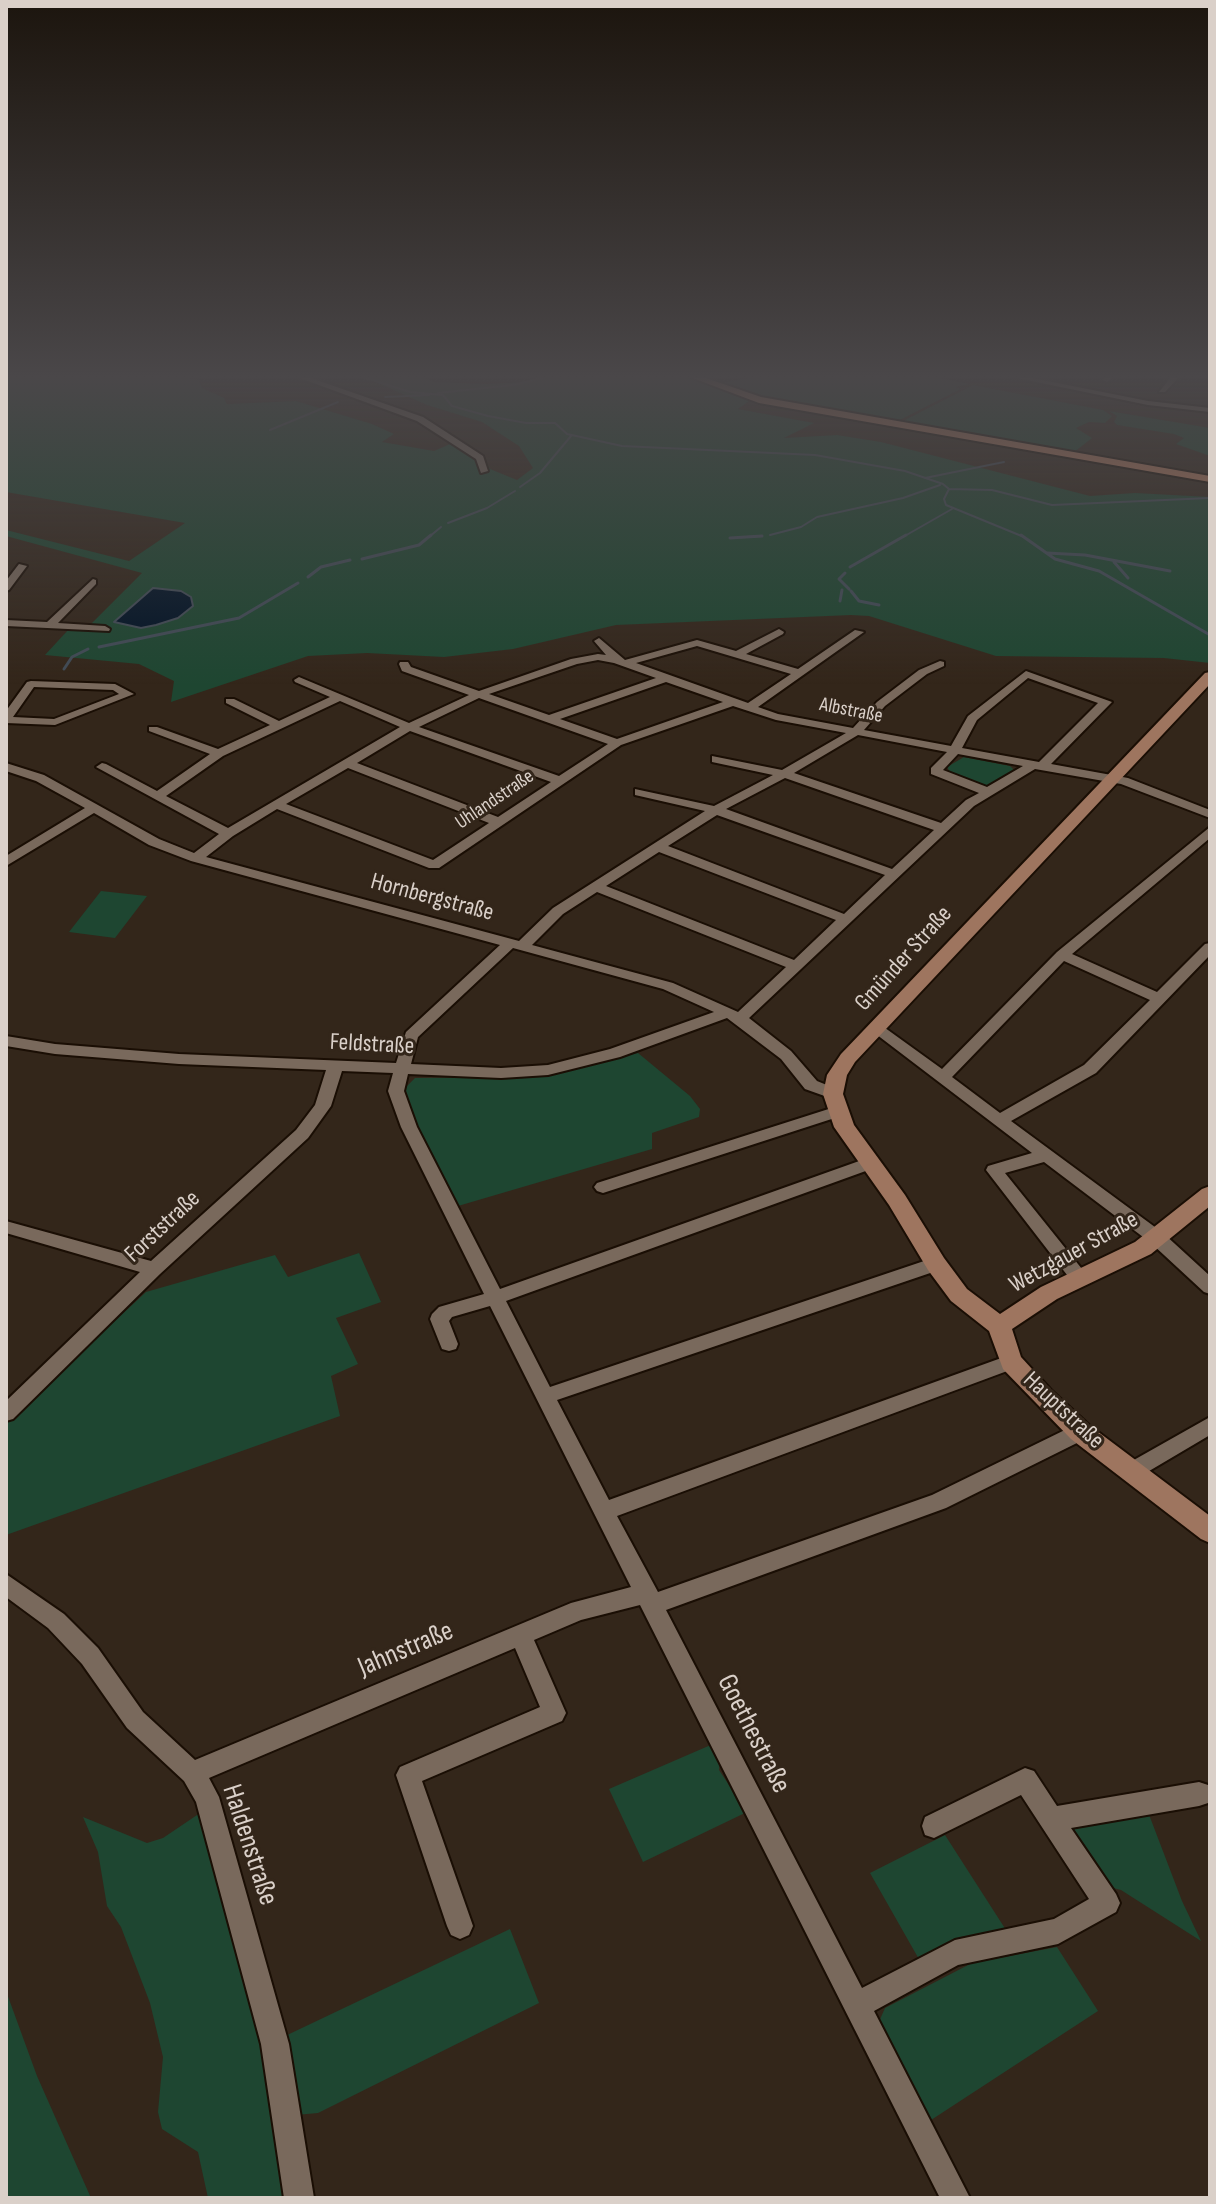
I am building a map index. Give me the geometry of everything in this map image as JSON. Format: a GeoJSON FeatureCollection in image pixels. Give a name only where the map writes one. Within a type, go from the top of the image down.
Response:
{"type":"FeatureCollection","features":[{"type":"Feature","properties":{"kind":"street"},"geometry":{"type":"LineString","coordinates":[[6,588],[22,566]]}},
{"type":"Feature","properties":{"kind":"street"},"geometry":{"type":"LineString","coordinates":[[51,624],[93,582]]}},
{"type":"Feature","properties":{"kind":"street"},"geometry":{"type":"LineString","coordinates":[[6,623],[105,629]]}},
{"type":"Feature","properties":{"kind":"street"},"geometry":{"type":"LineString","coordinates":[[6,639],[20,623]]}},
{"type":"Feature","properties":{"kind":"street"},"geometry":{"type":"LineString","coordinates":[[738,654],[779,632]]}},
{"type":"Feature","properties":{"kind":"street"},"geometry":{"type":"LineString","coordinates":[[749,708],[859,632]]}},
{"type":"Feature","properties":{"kind":"street","name":"Albstraße"},"geometry":{"type":"LineString","coordinates":[[599,641],[620,662],[776,717],[1118,780],[1210,814]]}},
{"type":"Feature","properties":{"kind":"street"},"geometry":{"type":"LineString","coordinates":[[196,858],[228,833],[409,727],[477,695],[575,661],[598,657],[620,662],[687,643],[707,644],[798,673]]}},
{"type":"Feature","properties":{"kind":"street"},"geometry":{"type":"LineString","coordinates":[[404,664],[402,668],[617,743]]}},
{"type":"Feature","properties":{"kind":"street"},"geometry":{"type":"LineString","coordinates":[[400,1070],[411,1035],[558,911],[716,810],[786,774],[855,732],[881,704],[923,672],[940,664]]}},
{"type":"Feature","properties":{"kind":"street"},"geometry":{"type":"LineString","coordinates":[[734,1015],[796,966],[942,828],[988,792],[1036,767],[1106,702],[1026,674],[972,718],[954,751],[935,771],[988,792]]}},
{"type":"Feature","properties":{"kind":"street","name":"Gmünder Straße"},"geometry":{"type":"LineString","coordinates":[[835,1103],[837,1075],[848,1058],[1118,780],[1210,676]]}},
{"type":"Feature","properties":{"kind":"street"},"geometry":{"type":"LineString","coordinates":[[550,719],[666,678]]}},
{"type":"Feature","properties":{"kind":"street"},"geometry":{"type":"LineString","coordinates":[[299,680],[409,727],[561,781]]}},
{"type":"Feature","properties":{"kind":"street"},"geometry":{"type":"LineString","coordinates":[[31,684],[115,687],[128,694],[55,722],[6,719],[31,684]]}},
{"type":"Feature","properties":{"kind":"street"},"geometry":{"type":"LineString","coordinates":[[157,796],[219,753],[340,697]]}},
{"type":"Feature","properties":{"kind":"street"},"geometry":{"type":"LineString","coordinates":[[230,701],[278,725]]}},
{"type":"Feature","properties":{"kind":"street","name":"Uhlandstraße"},"geometry":{"type":"LineString","coordinates":[[277,805],[434,865],[617,743],[733,702]]}},
{"type":"Feature","properties":{"kind":"street"},"geometry":{"type":"LineString","coordinates":[[153,729],[219,753]]}},
{"type":"Feature","properties":{"kind":"street"},"geometry":{"type":"LineString","coordinates":[[716,759],[786,774],[942,828]]}},
{"type":"Feature","properties":{"kind":"street"},"geometry":{"type":"LineString","coordinates":[[347,763],[499,822]]}},
{"type":"Feature","properties":{"kind":"street","name":"Hornbergstraße"},"geometry":{"type":"LineString","coordinates":[[6,767],[40,778],[154,842],[196,858],[668,986],[734,1015],[786,1055],[811,1085],[835,1103]]}},
{"type":"Feature","properties":{"kind":"street"},"geometry":{"type":"LineString","coordinates":[[102,767],[228,833]]}},
{"type":"Feature","properties":{"kind":"street"},"geometry":{"type":"LineString","coordinates":[[639,792],[716,810],[893,874]]}},
{"type":"Feature","properties":{"kind":"street"},"geometry":{"type":"LineString","coordinates":[[6,862],[94,808]]}},
{"type":"Feature","properties":{"kind":"street"},"geometry":{"type":"LineString","coordinates":[[942,1078],[1062,955],[1210,831]]}},
{"type":"Feature","properties":{"kind":"street"},"geometry":{"type":"LineString","coordinates":[[658,847],[845,919]]}},
{"type":"Feature","properties":{"kind":"street"},"geometry":{"type":"LineString","coordinates":[[596,887],[796,966]]}},
{"type":"Feature","properties":{"kind":"street"},"geometry":{"type":"LineString","coordinates":[[998,1121],[1090,1069],[1210,947]]}},
{"type":"Feature","properties":{"kind":"street"},"geometry":{"type":"LineString","coordinates":[[1062,955],[1158,998]]}},
{"type":"Feature","properties":{"kind":"street","name":"Feldstraße"},"geometry":{"type":"LineString","coordinates":[[6,1041],[71,1051],[335,1067],[501,1073],[548,1070],[615,1053],[734,1015]]}},
{"type":"Feature","properties":{"kind":"street"},"geometry":{"type":"LineString","coordinates":[[876,1028],[1157,1238],[1210,1287]]}},
{"type":"Feature","properties":{"kind":"street","name":"Forststraße"},"geometry":{"type":"LineString","coordinates":[[6,1413],[154,1269],[302,1134],[323,1106],[335,1067]]}},
{"type":"Feature","properties":{"kind":"street","name":"Goethestraße"},"geometry":{"type":"LineString","coordinates":[[400,1070],[396,1091],[409,1127],[955,2198]]}},
{"type":"Feature","properties":{"kind":"street"},"geometry":{"type":"LineString","coordinates":[[603,1187],[835,1103],[868,1164],[897,1200],[936,1264],[959,1295],[999,1326]]}},
{"type":"Feature","properties":{"kind":"street"},"geometry":{"type":"LineString","coordinates":[[1044,1156],[994,1170],[1080,1279]]}},
{"type":"Feature","properties":{"kind":"street"},"geometry":{"type":"LineString","coordinates":[[449,1344],[440,1315],[868,1164]]}},
{"type":"Feature","properties":{"kind":"street","name":"Wetzgauer Straße"},"geometry":{"type":"LineString","coordinates":[[999,1326],[1049,1293],[1157,1238],[1210,1194]]}},
{"type":"Feature","properties":{"kind":"street"},"geometry":{"type":"LineString","coordinates":[[6,1227],[154,1269]]}},
{"type":"Feature","properties":{"kind":"street"},"geometry":{"type":"LineString","coordinates":[[547,1396],[936,1264]]}},
{"type":"Feature","properties":{"kind":"street","name":"Hauptstraße"},"geometry":{"type":"LineString","coordinates":[[999,1326],[1011,1362],[1080,1432],[1210,1531]]}},
{"type":"Feature","properties":{"kind":"street"},"geometry":{"type":"LineString","coordinates":[[605,1511],[1011,1362]]}},
{"type":"Feature","properties":{"kind":"street"},"geometry":{"type":"LineString","coordinates":[[1132,1471],[1210,1425]]}},
{"type":"Feature","properties":{"kind":"street","name":"Jahnstraße"},"geometry":{"type":"LineString","coordinates":[[192,1773],[579,1610],[650,1598],[939,1502],[1080,1432]]}},
{"type":"Feature","properties":{"kind":"street","name":"Haldenstraße"},"geometry":{"type":"LineString","coordinates":[[6,1584],[56,1621],[90,1656],[135,1720],[192,1773],[207,1797],[275,2044],[299,2198]]}},
{"type":"Feature","properties":{"kind":"street"},"geometry":{"type":"LineString","coordinates":[[460,1926],[408,1775],[554,1713],[521,1635]]}},
{"type":"Feature","properties":{"kind":"street"},"geometry":{"type":"LineString","coordinates":[[857,2005],[955,1953],[1058,1931],[1107,1903],[1025,1780],[934,1826]]}},
{"type":"Feature","properties":{"kind":"street"},"geometry":{"type":"LineString","coordinates":[[1051,1819],[1199,1794]]}},
{"type":"Feature","properties":{"kind":"green space"},"geometry":{"type":"Polygon","coordinates":[[[6,480],[1028,480],[1090,496],[1135,493],[1210,497],[1210,663],[1164,658],[996,656],[869,616],[851,615],[616,625],[513,649],[444,657],[367,653],[308,656],[171,702],[174,681],[139,664],[45,655],[69,629],[85,630],[142,573],[6,536],[6,530],[129,561],[185,523],[6,492],[6,480]]]}},
{"type":"Feature","properties":{"kind":"green space"},"geometry":{"type":"Polygon","coordinates":[[[964,757],[1010,766],[1014,770],[992,789],[950,772],[947,767],[964,757]]]}},
{"type":"Feature","properties":{"kind":"green space"},"geometry":{"type":"Polygon","coordinates":[[[101,891],[147,896],[115,938],[69,932],[101,891]]]}},
{"type":"Feature","properties":{"kind":"green space"},"geometry":{"type":"Polygon","coordinates":[[[638,1053],[690,1096],[700,1109],[699,1117],[652,1133],[652,1149],[458,1206],[424,1142],[404,1089],[415,1078],[536,1077],[638,1053]]]}},
{"type":"Feature","properties":{"kind":"green space"},"geometry":{"type":"Polygon","coordinates":[[[359,1253],[381,1302],[336,1318],[358,1364],[331,1376],[340,1416],[6,1535],[6,1422],[146,1292],[275,1255],[288,1277],[359,1253]]]}},
{"type":"Feature","properties":{"kind":"green space"},"geometry":{"type":"Polygon","coordinates":[[[713,1744],[720,1759],[719,1770],[747,1812],[643,1862],[609,1789],[713,1744]]]}},
{"type":"Feature","properties":{"kind":"green space"},"geometry":{"type":"Polygon","coordinates":[[[1148,1812],[1201,1941],[1121,1890],[1105,1886],[1070,1829],[1073,1823],[1148,1812]]]}},
{"type":"Feature","properties":{"kind":"green space"},"geometry":{"type":"Polygon","coordinates":[[[200,1813],[265,2040],[291,2198],[208,2198],[198,2152],[162,2129],[158,2112],[163,2057],[150,2003],[121,1927],[107,1906],[98,1852],[83,1817],[147,1843],[163,1838],[200,1813]]]}},
{"type":"Feature","properties":{"kind":"green space"},"geometry":{"type":"Polygon","coordinates":[[[945,1835],[1006,1930],[920,1961],[870,1873],[945,1835]]]}},
{"type":"Feature","properties":{"kind":"green space"},"geometry":{"type":"Polygon","coordinates":[[[510,1929],[539,2003],[318,2113],[296,2115],[283,2037],[510,1929]]]}},
{"type":"Feature","properties":{"kind":"green space"},"geometry":{"type":"Polygon","coordinates":[[[1057,1947],[1098,2011],[928,2122],[878,2024],[885,2008],[972,1963],[1057,1947]]]}},
{"type":"Feature","properties":{"kind":"green space"},"geometry":{"type":"Polygon","coordinates":[[[6,1991],[37,2076],[91,2198],[6,2198],[6,1991]]]}},
{"type":"Feature","properties":{"kind":"water"},"geometry":{"type":"Polygon","coordinates":[[[153,588],[181,591],[191,597],[193,606],[178,618],[156,625],[141,628],[114,622],[153,588]]]}},
{"type":"Feature","properties":{"kind":"waterway"},"geometry":{"type":"LineString","coordinates":[[520,487],[530,480]]}},
{"type":"Feature","properties":{"kind":"waterway"},"geometry":{"type":"LineString","coordinates":[[931,480],[949,489]]}},
{"type":"Feature","properties":{"kind":"waterway"},"geometry":{"type":"LineString","coordinates":[[770,535],[801,527],[817,517],[903,498],[940,485]]}},
{"type":"Feature","properties":{"kind":"waterway"},"geometry":{"type":"LineString","coordinates":[[949,489],[992,490],[1052,505],[1210,498]]}},
{"type":"Feature","properties":{"kind":"waterway"},"geometry":{"type":"LineString","coordinates":[[949,489],[944,499],[946,505],[1024,537]]}},
{"type":"Feature","properties":{"kind":"waterway"},"geometry":{"type":"LineString","coordinates":[[448,523],[487,508],[515,491]]}},
{"type":"Feature","properties":{"kind":"waterway"},"geometry":{"type":"LineString","coordinates":[[903,537],[952,509]]}},
{"type":"Feature","properties":{"kind":"waterway"},"geometry":{"type":"LineString","coordinates":[[429,537],[441,527]]}},
{"type":"Feature","properties":{"kind":"waterway"},"geometry":{"type":"LineString","coordinates":[[362,559],[419,545],[431,535]]}},
{"type":"Feature","properties":{"kind":"waterway"},"geometry":{"type":"LineString","coordinates":[[850,567],[906,535]]}},
{"type":"Feature","properties":{"kind":"waterway"},"geometry":{"type":"LineString","coordinates":[[730,538],[762,536]]}},
{"type":"Feature","properties":{"kind":"waterway"},"geometry":{"type":"LineString","coordinates":[[1024,537],[1055,559],[1099,571],[1210,635]]}},
{"type":"Feature","properties":{"kind":"waterway"},"geometry":{"type":"LineString","coordinates":[[1047,553],[1085,555],[1170,571]]}},
{"type":"Feature","properties":{"kind":"waterway"},"geometry":{"type":"LineString","coordinates":[[308,577],[321,567],[350,560]]}},
{"type":"Feature","properties":{"kind":"waterway"},"geometry":{"type":"LineString","coordinates":[[1114,562],[1128,578]]}},
{"type":"Feature","properties":{"kind":"waterway"},"geometry":{"type":"LineString","coordinates":[[845,573],[839,579],[849,589]]}},
{"type":"Feature","properties":{"kind":"waterway"},"geometry":{"type":"LineString","coordinates":[[99,647],[239,618],[298,583]]}},
{"type":"Feature","properties":{"kind":"waterway"},"geometry":{"type":"LineString","coordinates":[[840,601],[842,590]]}},
{"type":"Feature","properties":{"kind":"waterway"},"geometry":{"type":"LineString","coordinates":[[851,591],[859,601],[879,605]]}},
{"type":"Feature","properties":{"kind":"waterway"},"geometry":{"type":"LineString","coordinates":[[64,669],[72,657],[88,649]]}}]}
